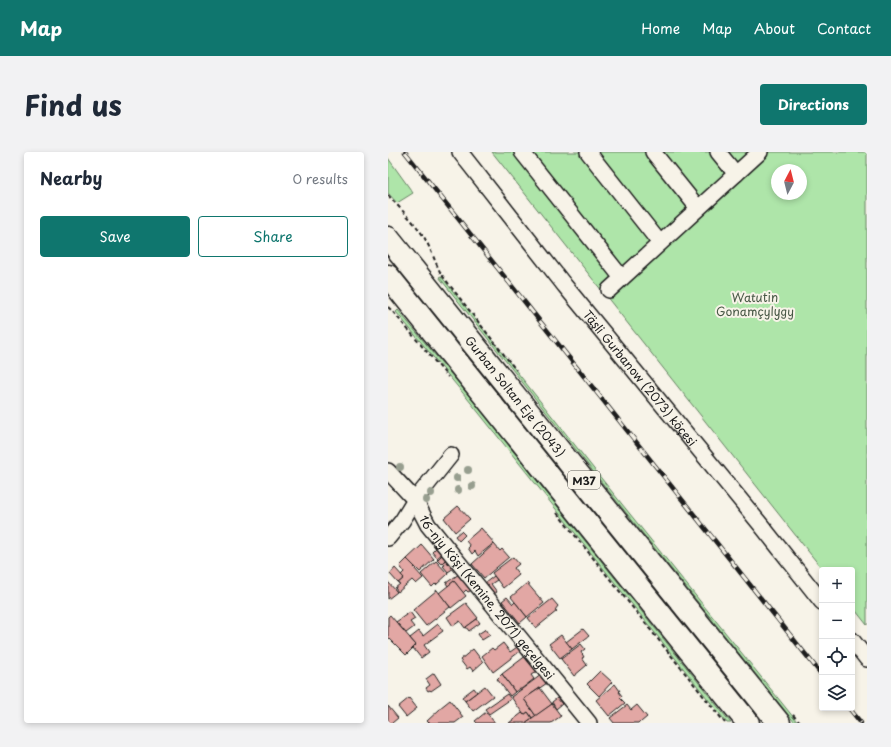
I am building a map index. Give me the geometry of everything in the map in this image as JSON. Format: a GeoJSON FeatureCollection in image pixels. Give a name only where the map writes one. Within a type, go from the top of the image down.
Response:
{"type":"FeatureCollection","features":[{"type":"Feature","properties":{"kind":"highway","name":"Gurban Soltan Eje (2043)"},"geometry":{"type":"LineString","coordinates":[[388,238],[785,717]]}},
{"type":"Feature","properties":{"kind":"highway","name":"Gurban Soltan Eje (2043)"},"geometry":{"type":"LineString","coordinates":[[388,276],[748,723]]}},
{"type":"Feature","properties":{"kind":"street","name":"Täşli Gurbanow (2073) köçesi"},"geometry":{"type":"LineString","coordinates":[[460,152],[565,286],[761,525],[819,598]]}},
{"type":"Feature","properties":{"kind":"street"},"geometry":{"type":"LineString","coordinates":[[522,152],[622,278]]}},
{"type":"Feature","properties":{"kind":"street"},"geometry":{"type":"LineString","coordinates":[[588,152],[660,243]]}},
{"type":"Feature","properties":{"kind":"street"},"geometry":{"type":"LineString","coordinates":[[653,152],[698,208]]}},
{"type":"Feature","properties":{"kind":"street"},"geometry":{"type":"LineString","coordinates":[[718,152],[736,174]]}},
{"type":"Feature","properties":{"kind":"street"},"geometry":{"type":"LineString","coordinates":[[609,290],[760,152]]}},
{"type":"Feature","properties":{"kind":"street"},"geometry":{"type":"LineString","coordinates":[[388,538],[402,522],[415,500],[451,455]]}},
{"type":"Feature","properties":{"kind":"street","name":"16-njy Köşi (Kemine, 2071) geçelgesi"},"geometry":{"type":"LineString","coordinates":[[388,470],[415,500],[428,525],[589,723]]}},
{"type":"Feature","properties":{"kind":"street"},"geometry":{"type":"LineString","coordinates":[[855,644],[867,659]]}},
{"type":"Feature","properties":{"kind":"path"},"geometry":{"type":"LineString","coordinates":[[388,195],[421,232],[441,274],[518,372]]}},
{"type":"Feature","properties":{"kind":"path"},"geometry":{"type":"LineString","coordinates":[[388,307],[450,380]]}},
{"type":"Feature","properties":{"kind":"path"},"geometry":{"type":"LineString","coordinates":[[555,511],[725,723]]}},
{"type":"Feature","properties":{"kind":"path"},"geometry":{"type":"LineString","coordinates":[[785,717],[800,723]]}},
{"type":"Feature","properties":{"kind":"green space","name":"Watutin Gonamçylygy"},"geometry":{"type":"Polygon","coordinates":[[[492,152],[867,152],[867,625],[855,610],[855,567],[821,567],[492,152]]]}},
{"type":"Feature","properties":{"kind":"green space"},"geometry":{"type":"Polygon","coordinates":[[[388,158],[413,193],[397,203],[388,193],[388,158]]]}},
{"type":"Feature","properties":{"kind":"green space"},"geometry":{"type":"Polygon","coordinates":[[[441,276],[798,723],[795,723],[599,479],[439,277],[441,276]]]}},
{"type":"Feature","properties":{"kind":"green space"},"geometry":{"type":"Polygon","coordinates":[[[398,310],[469,396],[731,723],[727,723],[467,398],[396,312],[398,310]]]}},
{"type":"Feature","properties":{"kind":"building"},"geometry":{"type":"Polygon","coordinates":[[[458,506],[470,519],[455,532],[444,518],[458,506]]]}},
{"type":"Feature","properties":{"kind":"building"},"geometry":{"type":"Polygon","coordinates":[[[481,528],[494,543],[478,556],[475,551],[472,554],[468,548],[470,546],[466,541],[481,528]]]}},
{"type":"Feature","properties":{"kind":"building"},"geometry":{"type":"Polygon","coordinates":[[[461,531],[465,535],[459,541],[455,536],[461,531]]]}},
{"type":"Feature","properties":{"kind":"building"},"geometry":{"type":"Polygon","coordinates":[[[494,544],[500,551],[502,549],[509,557],[484,578],[472,564],[494,544]]]}},
{"type":"Feature","properties":{"kind":"building"},"geometry":{"type":"Polygon","coordinates":[[[422,545],[434,559],[420,572],[407,559],[422,545]]]}},
{"type":"Feature","properties":{"kind":"building"},"geometry":{"type":"Polygon","coordinates":[[[437,547],[442,554],[437,558],[432,552],[437,547]]]}},
{"type":"Feature","properties":{"kind":"building"},"geometry":{"type":"Polygon","coordinates":[[[442,555],[446,559],[441,564],[437,560],[442,555]]]}},
{"type":"Feature","properties":{"kind":"building"},"geometry":{"type":"Polygon","coordinates":[[[513,557],[519,564],[514,568],[519,575],[503,588],[492,573],[513,557]]]}},
{"type":"Feature","properties":{"kind":"building"},"geometry":{"type":"Polygon","coordinates":[[[407,559],[423,578],[416,584],[412,580],[398,592],[395,588],[404,578],[401,575],[404,572],[400,566],[407,559]]]}},
{"type":"Feature","properties":{"kind":"building"},"geometry":{"type":"Polygon","coordinates":[[[447,559],[454,568],[448,572],[443,566],[445,565],[443,562],[447,559]]]}},
{"type":"Feature","properties":{"kind":"building"},"geometry":{"type":"Polygon","coordinates":[[[436,561],[448,574],[432,587],[421,574],[436,561]]]}},
{"type":"Feature","properties":{"kind":"building"},"geometry":{"type":"Polygon","coordinates":[[[395,568],[404,578],[398,583],[390,574],[395,568]]]}},
{"type":"Feature","properties":{"kind":"building"},"geometry":{"type":"Polygon","coordinates":[[[459,574],[472,590],[468,592],[466,590],[463,593],[454,581],[448,586],[446,583],[459,574]]]}},
{"type":"Feature","properties":{"kind":"building"},"geometry":{"type":"Polygon","coordinates":[[[494,576],[497,580],[491,584],[497,592],[494,594],[485,583],[494,576]]]}},
{"type":"Feature","properties":{"kind":"building"},"geometry":{"type":"Polygon","coordinates":[[[454,581],[466,596],[451,608],[439,593],[454,581]]]}},
{"type":"Feature","properties":{"kind":"building"},"geometry":{"type":"Polygon","coordinates":[[[388,582],[397,592],[388,599],[388,582]]]}},
{"type":"Feature","properties":{"kind":"building"},"geometry":{"type":"Polygon","coordinates":[[[527,583],[544,603],[527,617],[511,597],[527,583]]]}},
{"type":"Feature","properties":{"kind":"building"},"geometry":{"type":"Polygon","coordinates":[[[437,590],[450,607],[426,626],[413,610],[437,590]]]}},
{"type":"Feature","properties":{"kind":"building"},"geometry":{"type":"Polygon","coordinates":[[[507,597],[513,604],[515,602],[527,617],[520,623],[502,601],[507,597]]]}},
{"type":"Feature","properties":{"kind":"building"},"geometry":{"type":"Polygon","coordinates":[[[552,599],[558,606],[555,610],[557,611],[536,628],[528,618],[552,599]]]}},
{"type":"Feature","properties":{"kind":"building"},"geometry":{"type":"Polygon","coordinates":[[[466,603],[478,618],[465,628],[460,621],[453,626],[447,617],[466,603]]]}},
{"type":"Feature","properties":{"kind":"building"},"geometry":{"type":"Polygon","coordinates":[[[410,612],[415,619],[410,622],[414,627],[406,633],[396,622],[410,612]]]}},
{"type":"Feature","properties":{"kind":"building"},"geometry":{"type":"Polygon","coordinates":[[[390,615],[416,645],[406,655],[388,637],[388,617],[390,615]]]}},
{"type":"Feature","properties":{"kind":"building"},"geometry":{"type":"Polygon","coordinates":[[[477,619],[480,623],[469,631],[466,627],[477,619]]]}},
{"type":"Feature","properties":{"kind":"building"},"geometry":{"type":"Polygon","coordinates":[[[438,624],[443,631],[424,645],[429,652],[421,658],[413,648],[416,645],[410,638],[419,631],[423,636],[438,624]]]}},
{"type":"Feature","properties":{"kind":"building"},"geometry":{"type":"Polygon","coordinates":[[[486,629],[490,635],[482,640],[478,634],[486,629]]]}},
{"type":"Feature","properties":{"kind":"building"},"geometry":{"type":"Polygon","coordinates":[[[583,629],[589,636],[572,649],[566,642],[583,629]]]}},
{"type":"Feature","properties":{"kind":"building"},"geometry":{"type":"Polygon","coordinates":[[[561,635],[572,649],[560,658],[549,644],[561,635]]]}},
{"type":"Feature","properties":{"kind":"building"},"geometry":{"type":"Polygon","coordinates":[[[503,643],[510,652],[520,645],[523,649],[493,672],[482,656],[492,648],[494,650],[503,643]]]}},
{"type":"Feature","properties":{"kind":"building"},"geometry":{"type":"Polygon","coordinates":[[[581,644],[585,649],[581,652],[584,657],[582,658],[587,665],[574,676],[561,659],[581,644]]]}},
{"type":"Feature","properties":{"kind":"building"},"geometry":{"type":"Polygon","coordinates":[[[473,649],[483,662],[473,671],[470,667],[467,669],[460,660],[473,649]]]}},
{"type":"Feature","properties":{"kind":"building"},"geometry":{"type":"Polygon","coordinates":[[[527,655],[539,670],[531,675],[534,679],[515,692],[502,674],[527,655]]]}},
{"type":"Feature","properties":{"kind":"building"},"geometry":{"type":"Polygon","coordinates":[[[600,671],[612,682],[599,696],[587,684],[600,671]]]}},
{"type":"Feature","properties":{"kind":"building"},"geometry":{"type":"Polygon","coordinates":[[[434,673],[441,684],[431,691],[428,691],[426,688],[430,685],[426,679],[434,673]]]}},
{"type":"Feature","properties":{"kind":"building"},"geometry":{"type":"Polygon","coordinates":[[[502,674],[515,692],[510,696],[497,679],[502,674]]]}},
{"type":"Feature","properties":{"kind":"building"},"geometry":{"type":"Polygon","coordinates":[[[541,675],[547,683],[524,699],[536,716],[532,718],[528,712],[524,715],[511,697],[541,675]]]}},
{"type":"Feature","properties":{"kind":"building"},"geometry":{"type":"Polygon","coordinates":[[[615,684],[622,696],[620,698],[625,703],[609,716],[596,700],[615,684]]]}},
{"type":"Feature","properties":{"kind":"building"},"geometry":{"type":"Polygon","coordinates":[[[485,686],[493,696],[473,711],[465,701],[485,686]]]}},
{"type":"Feature","properties":{"kind":"building"},"geometry":{"type":"Polygon","coordinates":[[[474,688],[477,692],[465,701],[462,697],[474,688]]]}},
{"type":"Feature","properties":{"kind":"building"},"geometry":{"type":"Polygon","coordinates":[[[540,688],[552,704],[536,716],[524,699],[540,688]]]}},
{"type":"Feature","properties":{"kind":"building"},"geometry":{"type":"Polygon","coordinates":[[[507,694],[511,699],[489,714],[485,709],[507,694]]]}},
{"type":"Feature","properties":{"kind":"building"},"geometry":{"type":"Polygon","coordinates":[[[409,698],[417,708],[406,717],[398,707],[409,698]]]}},
{"type":"Feature","properties":{"kind":"building"},"geometry":{"type":"Polygon","coordinates":[[[557,698],[562,704],[556,709],[552,702],[557,698]]]}},
{"type":"Feature","properties":{"kind":"building"},"geometry":{"type":"Polygon","coordinates":[[[450,700],[463,717],[455,723],[429,723],[427,721],[440,708],[450,700]]]}},
{"type":"Feature","properties":{"kind":"building"},"geometry":{"type":"Polygon","coordinates":[[[552,704],[561,716],[551,723],[525,723],[552,704]]]}},
{"type":"Feature","properties":{"kind":"building"},"geometry":{"type":"Polygon","coordinates":[[[627,705],[631,710],[637,705],[647,717],[638,723],[614,723],[610,718],[627,705]]]}},
{"type":"Feature","properties":{"kind":"building"},"geometry":{"type":"Polygon","coordinates":[[[388,706],[398,718],[392,723],[388,723],[388,706]]]}},
{"type":"Feature","properties":{"kind":"building"},"geometry":{"type":"Polygon","coordinates":[[[486,712],[495,723],[477,723],[475,721],[486,712]]]}},
{"type":"Feature","properties":{"kind":"building"},"geometry":{"type":"Polygon","coordinates":[[[528,712],[532,718],[525,723],[509,723],[522,713],[524,715],[528,712]]]}},
{"type":"Feature","properties":{"kind":"railway"},"geometry":{"type":"LineString","coordinates":[[405,152],[819,671]]}},
{"type":"Feature","properties":{"kind":"railway"},"geometry":{"type":"LineString","coordinates":[[851,711],[861,723]]}}]}
